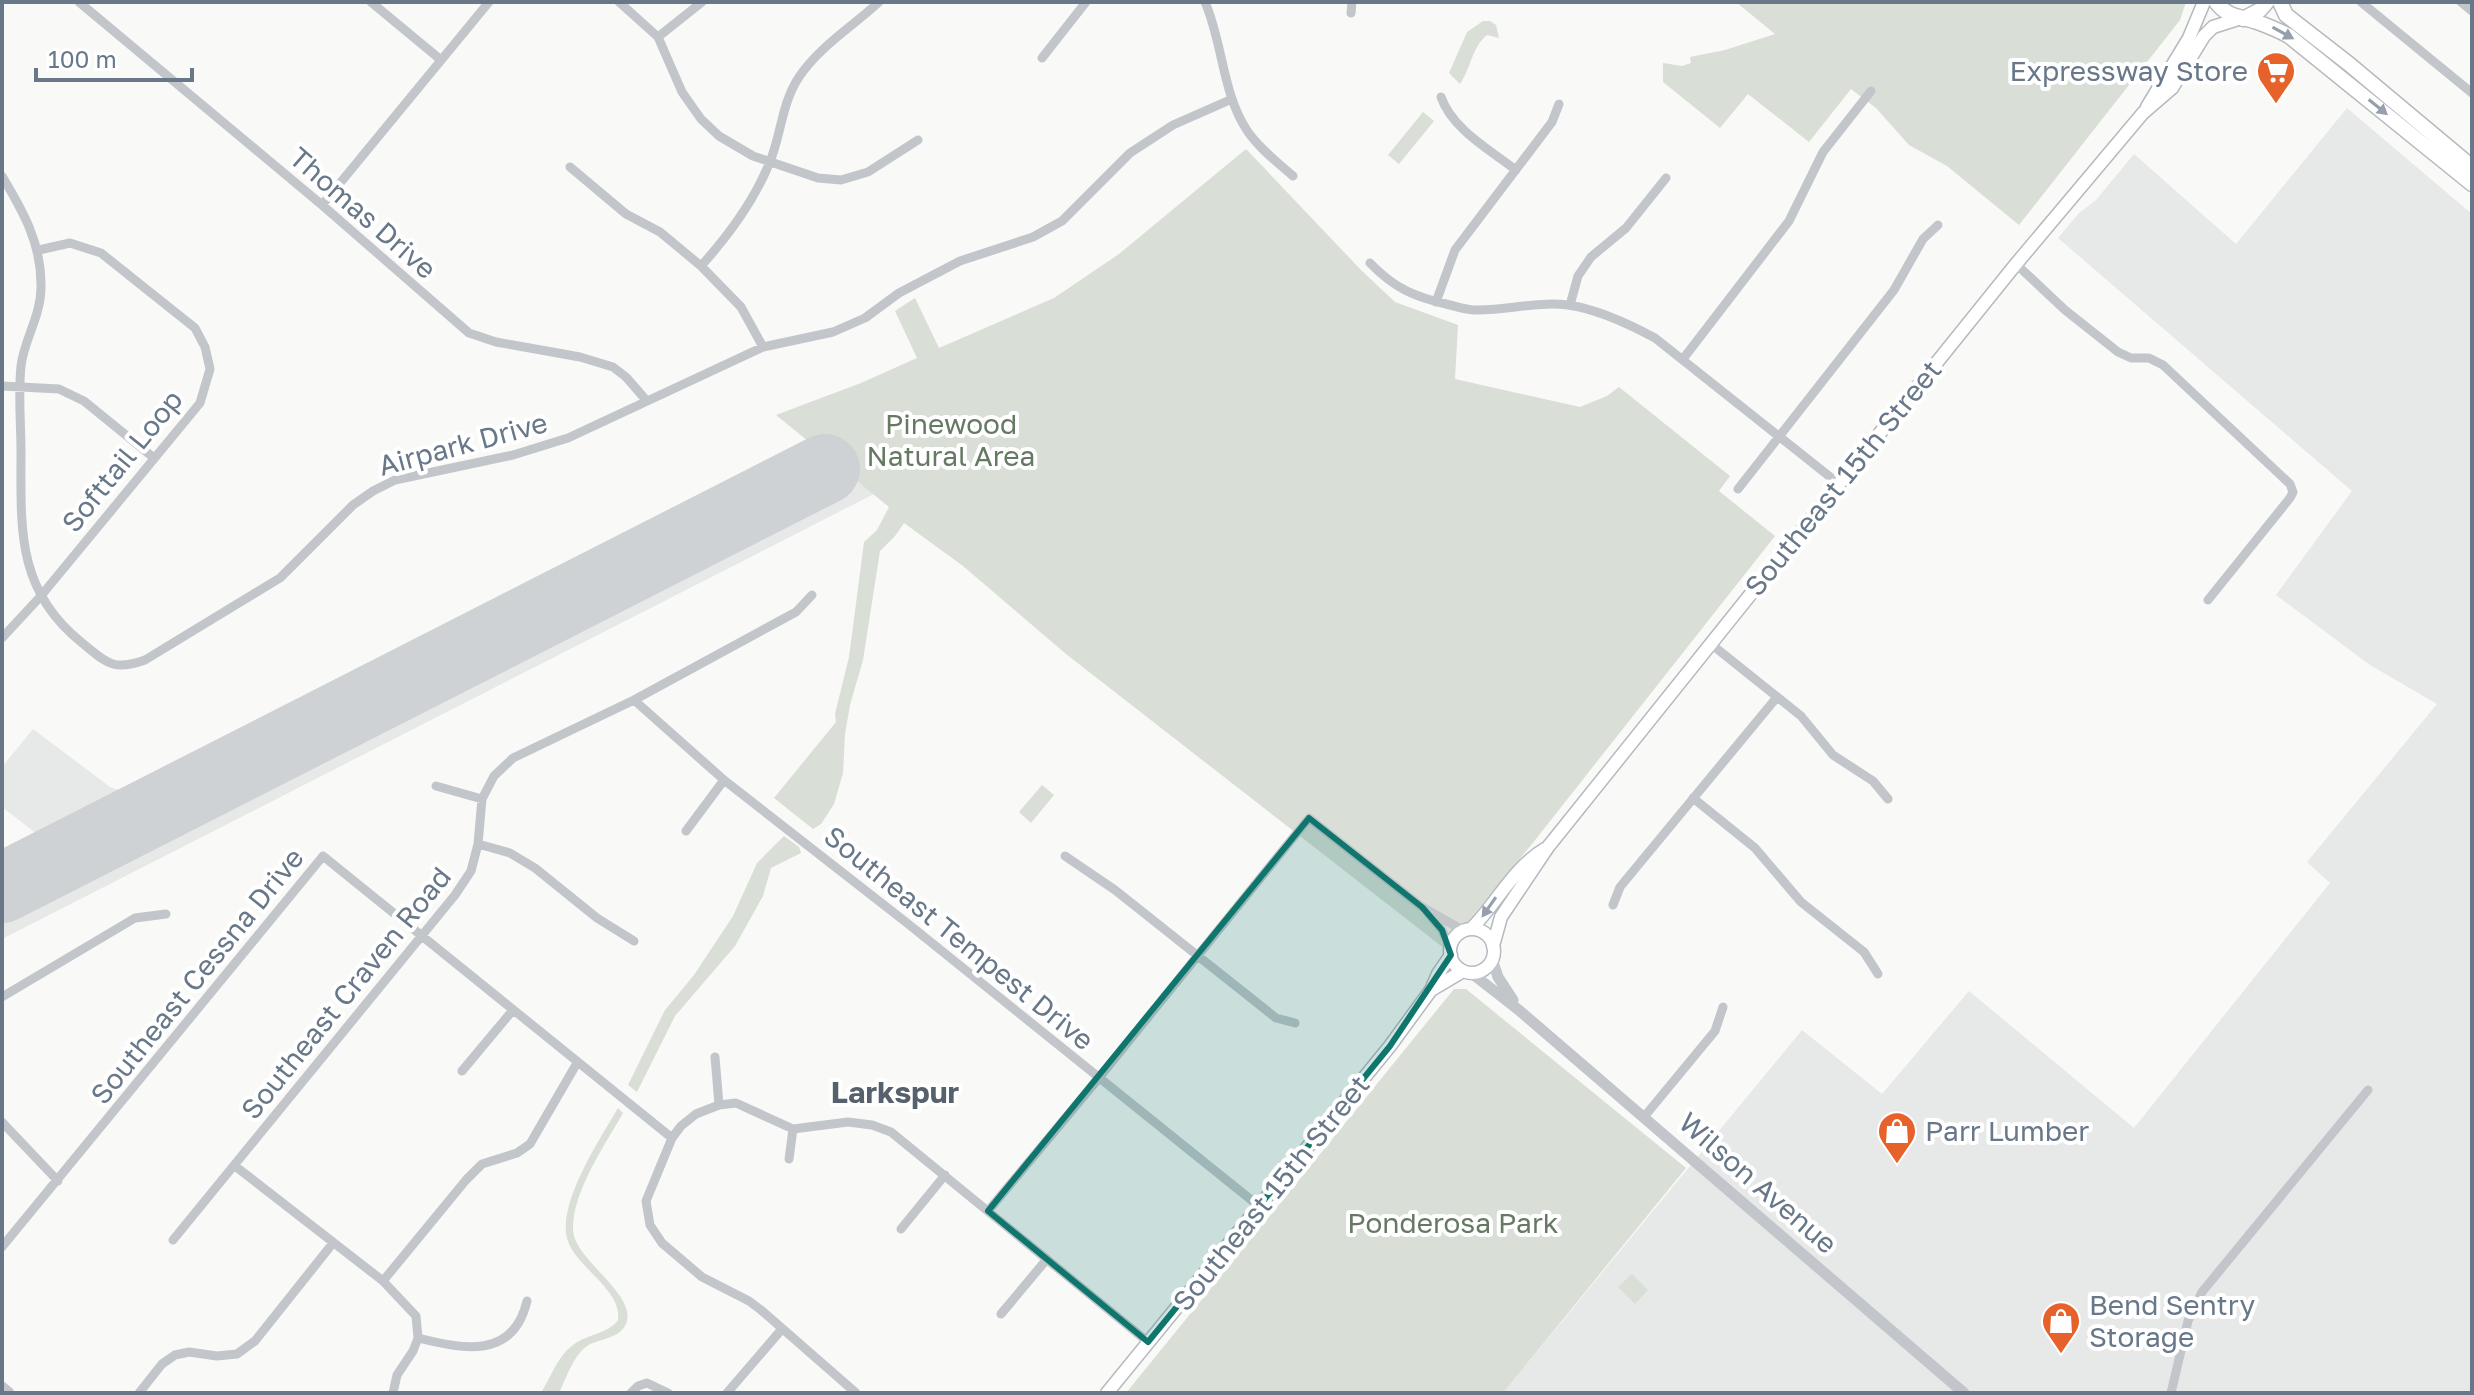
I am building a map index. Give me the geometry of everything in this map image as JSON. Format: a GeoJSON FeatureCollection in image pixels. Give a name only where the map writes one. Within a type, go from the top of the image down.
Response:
{"type":"FeatureCollection","features":[{"type":"Feature","properties":{"kind":"main road","name":"Southeast 15th Street"},"geometry":{"type":"LineString","coordinates":[[2143,113],[2189,38],[2204,2]]}},
{"type":"Feature","properties":{"kind":"main road"},"geometry":{"type":"LineString","coordinates":[[2216,2],[2224,12],[2289,36],[2472,184]]}},
{"type":"Feature","properties":{"kind":"main road","name":"Southeast 15th Street"},"geometry":{"type":"LineString","coordinates":[[1492,953],[1501,917],[1548,847],[2016,264],[2143,113],[2172,88],[2204,36],[2213,27],[2260,10],[2267,2]]}},
{"type":"Feature","properties":{"kind":"main road"},"geometry":{"type":"LineString","coordinates":[[2280,2],[2286,15],[2472,167]]}},
{"type":"Feature","properties":{"kind":"main road","name":"Southeast 15th Street"},"geometry":{"type":"LineString","coordinates":[[1468,930],[1490,909],[1530,858],[1548,847]]}},
{"type":"Feature","properties":{"kind":"main road"},"geometry":{"type":"LineString","coordinates":[[1468,930],[1485,934],[1492,953],[1483,969],[1466,972],[1453,962],[1450,951],[1453,940],[1468,930]]}},
{"type":"Feature","properties":{"kind":"main road","name":"Southeast 15th Street"},"geometry":{"type":"LineString","coordinates":[[1107,1393],[1390,1046],[1431,990],[1450,951]]}},
{"type":"Feature","properties":{"kind":"main road","name":"Southeast 15th Street"},"geometry":{"type":"LineString","coordinates":[[1431,990],[1466,972]]}},
{"type":"Feature","properties":{"kind":"street","name":"Thomas Drive"},"geometry":{"type":"LineString","coordinates":[[79,2],[322,205],[469,333],[496,342],[580,357],[613,367],[646,400]]}},
{"type":"Feature","properties":{"kind":"street"},"geometry":{"type":"LineString","coordinates":[[371,2],[441,60]]}},
{"type":"Feature","properties":{"kind":"street"},"geometry":{"type":"LineString","coordinates":[[322,205],[489,2]]}},
{"type":"Feature","properties":{"kind":"street"},"geometry":{"type":"LineString","coordinates":[[619,2],[658,37],[682,92],[701,119],[719,136],[741,150],[818,178],[841,180],[868,172],[918,140]]}},
{"type":"Feature","properties":{"kind":"street"},"geometry":{"type":"LineString","coordinates":[[658,37],[702,2]]}},
{"type":"Feature","properties":{"kind":"street"},"geometry":{"type":"LineString","coordinates":[[701,266],[728,237],[751,201],[770,162],[779,123],[797,80],[816,54],[879,2]]}},
{"type":"Feature","properties":{"kind":"street"},"geometry":{"type":"LineString","coordinates":[[1042,58],[1086,2]]}},
{"type":"Feature","properties":{"kind":"street"},"geometry":{"type":"LineString","coordinates":[[1205,2],[1214,24],[1232,99],[1248,131],[1293,176]]}},
{"type":"Feature","properties":{"kind":"street"},"geometry":{"type":"LineString","coordinates":[[2361,2],[2472,93]]}},
{"type":"Feature","properties":{"kind":"street"},"geometry":{"type":"LineString","coordinates":[[2461,2],[2472,11]]}},
{"type":"Feature","properties":{"kind":"street"},"geometry":{"type":"LineString","coordinates":[[1683,359],[1789,221],[1823,152],[1871,91]]}},
{"type":"Feature","properties":{"kind":"street"},"geometry":{"type":"LineString","coordinates":[[1441,97],[1445,109],[1459,125],[1516,170]]}},
{"type":"Feature","properties":{"kind":"street","name":"Airpark Drive"},"geometry":{"type":"LineString","coordinates":[[2,176],[22,210],[39,250],[42,286],[37,319],[21,363],[21,523],[24,550],[40,597],[72,635],[101,659],[114,665],[128,666],[145,660],[280,578],[353,505],[373,491],[395,480],[513,455],[568,438],[763,347],[833,332],[865,318],[899,293],[960,261],[1033,237],[1062,221],[1130,153],[1173,125],[1232,99]]}},
{"type":"Feature","properties":{"kind":"street"},"geometry":{"type":"LineString","coordinates":[[1436,302],[1455,250],[1552,122],[1559,104]]}},
{"type":"Feature","properties":{"kind":"street"},"geometry":{"type":"LineString","coordinates":[[570,167],[626,214],[660,232],[701,266],[741,307],[763,347]]}},
{"type":"Feature","properties":{"kind":"street"},"geometry":{"type":"LineString","coordinates":[[1570,305],[1578,276],[1591,257],[1626,228],[1666,178]]}},
{"type":"Feature","properties":{"kind":"street"},"geometry":{"type":"LineString","coordinates":[[1738,489],[1894,290],[1923,239],[1938,225]]}},
{"type":"Feature","properties":{"kind":"street","name":"Softtail Loop"},"geometry":{"type":"LineString","coordinates":[[2,638],[40,597],[200,403],[210,369],[205,347],[195,328],[101,253],[70,243],[39,250]]}},
{"type":"Feature","properties":{"kind":"street"},"geometry":{"type":"LineString","coordinates":[[1370,263],[1385,279],[1406,293],[1436,302],[1474,310],[1533,304],[1570,305],[1620,320],[1655,338],[1839,484]]}},
{"type":"Feature","properties":{"kind":"street"},"geometry":{"type":"LineString","coordinates":[[2016,264],[2065,310],[2118,352],[2131,358],[2149,358],[2163,365],[2290,484],[2293,492],[2290,498],[2208,600]]}},
{"type":"Feature","properties":{"kind":"street"},"geometry":{"type":"LineString","coordinates":[[2,386],[59,389],[84,401],[154,458]]}},
{"type":"Feature","properties":{"kind":"street","name":"Southeast Craven Road"},"geometry":{"type":"LineString","coordinates":[[173,1240],[455,895],[471,871],[478,844],[482,799],[494,776],[513,758],[634,700],[796,612],[812,595]]}},
{"type":"Feature","properties":{"kind":"street"},"geometry":{"type":"LineString","coordinates":[[1711,644],[1801,716],[1833,755],[1873,781],[1888,799]]}},
{"type":"Feature","properties":{"kind":"street"},"geometry":{"type":"LineString","coordinates":[[1613,905],[1620,887],[1777,697]]}},
{"type":"Feature","properties":{"kind":"street","name":"Southeast Tempest Drive"},"geometry":{"type":"LineString","coordinates":[[634,700],[724,780],[1260,1207]]}},
{"type":"Feature","properties":{"kind":"street"},"geometry":{"type":"LineString","coordinates":[[686,831],[724,780]]}},
{"type":"Feature","properties":{"kind":"street"},"geometry":{"type":"LineString","coordinates":[[436,786],[482,799]]}},
{"type":"Feature","properties":{"kind":"street"},"geometry":{"type":"LineString","coordinates":[[1693,798],[1755,848],[1801,902],[1864,952],[1878,974]]}},
{"type":"Feature","properties":{"kind":"street"},"geometry":{"type":"LineString","coordinates":[[988,1211],[1309,818],[1422,907],[1442,930],[1450,951]]}},
{"type":"Feature","properties":{"kind":"street"},"geometry":{"type":"LineString","coordinates":[[478,844],[510,853],[535,868],[597,918],[634,941]]}},
{"type":"Feature","properties":{"kind":"street","name":"Southeast Cessna Drive"},"geometry":{"type":"LineString","coordinates":[[2,1247],[323,856],[672,1138]]}},
{"type":"Feature","properties":{"kind":"street"},"geometry":{"type":"LineString","coordinates":[[1065,856],[1115,890],[1276,1018],[1295,1023]]}},
{"type":"Feature","properties":{"kind":"street"},"geometry":{"type":"LineString","coordinates":[[1422,907],[1468,930]]}},
{"type":"Feature","properties":{"kind":"street"},"geometry":{"type":"LineString","coordinates":[[2,997],[135,918],[166,914]]}},
{"type":"Feature","properties":{"kind":"street","name":"Wilson Avenue"},"geometry":{"type":"LineString","coordinates":[[1492,953],[1498,977],[1520,1011]]}},
{"type":"Feature","properties":{"kind":"street","name":"Wilson Avenue"},"geometry":{"type":"LineString","coordinates":[[1466,972],[1520,1011],[1964,1393]]}},
{"type":"Feature","properties":{"kind":"street"},"geometry":{"type":"LineString","coordinates":[[1644,1117],[1715,1031],[1723,1007]]}},
{"type":"Feature","properties":{"kind":"street"},"geometry":{"type":"LineString","coordinates":[[462,1071],[513,1010]]}},
{"type":"Feature","properties":{"kind":"street"},"geometry":{"type":"LineString","coordinates":[[715,1057],[719,1105]]}},
{"type":"Feature","properties":{"kind":"street"},"geometry":{"type":"LineString","coordinates":[[383,1281],[482,1164],[517,1153],[530,1144],[577,1063]]}},
{"type":"Feature","properties":{"kind":"street"},"geometry":{"type":"LineString","coordinates":[[2171,1393],[2188,1321],[2202,1292],[2368,1090]]}},
{"type":"Feature","properties":{"kind":"street"},"geometry":{"type":"LineString","coordinates":[[856,1393],[749,1301],[702,1277],[655,1236],[646,1201],[672,1138],[696,1114],[719,1105],[736,1103],[793,1129],[848,1122],[872,1125],[891,1132],[1148,1342]]}},
{"type":"Feature","properties":{"kind":"street"},"geometry":{"type":"LineString","coordinates":[[2,1122],[58,1181]]}},
{"type":"Feature","properties":{"kind":"street"},"geometry":{"type":"LineString","coordinates":[[789,1159],[793,1129]]}},
{"type":"Feature","properties":{"kind":"street"},"geometry":{"type":"LineString","coordinates":[[235,1166],[383,1281],[416,1316],[418,1338],[397,1375],[393,1393]]}},
{"type":"Feature","properties":{"kind":"street"},"geometry":{"type":"LineString","coordinates":[[901,1229],[945,1175]]}},
{"type":"Feature","properties":{"kind":"street"},"geometry":{"type":"LineString","coordinates":[[139,1393],[162,1364],[175,1355],[189,1352],[217,1356],[237,1354],[255,1341],[333,1243]]}},
{"type":"Feature","properties":{"kind":"street"},"geometry":{"type":"LineString","coordinates":[[1001,1314],[1047,1259]]}},
{"type":"Feature","properties":{"kind":"street"},"geometry":{"type":"LineString","coordinates":[[418,1338],[449,1346],[474,1348],[494,1344],[515,1329],[524,1315],[527,1301]]}},
{"type":"Feature","properties":{"kind":"street"},"geometry":{"type":"LineString","coordinates":[[727,1393],[782,1329]]}},
{"type":"Feature","properties":{"kind":"street"},"geometry":{"type":"LineString","coordinates":[[631,1393],[647,1383],[668,1393]]}},
{"type":"Feature","properties":{"kind":"street"},"geometry":{"type":"LineString","coordinates":[[2,1387],[9,1393]]}},
{"type":"Feature","properties":{"kind":"highlighted area"},"geometry":{"type":"Polygon","coordinates":[[[1309,818],[1422,907],[1442,930],[1451,955],[1390,1046],[1148,1342],[988,1211],[1309,818]]]}},
{"type":"Feature","properties":{"kind":"shaded area"},"geometry":{"type":"Polygon","coordinates":[[[2347,108],[2472,214],[2472,1393],[1503,1393],[1802,1030],[1882,1094],[1969,991],[2134,1128],[2330,883],[2307,862],[2437,704],[2370,665],[2276,595],[2352,491],[2058,238],[2079,213],[2096,200],[2134,154],[2236,244],[2347,108]]]}},
{"type":"Feature","properties":{"kind":"shaded area"},"geometry":{"type":"Polygon","coordinates":[[[819,449],[874,494],[2,939],[2,864],[46,841],[2,807],[2,767],[33,729],[110,787],[140,791],[819,449]]]}},
{"type":"Feature","properties":{"kind":"green space"},"geometry":{"type":"Polygon","coordinates":[[[1736,2],[2186,2],[2180,20],[2019,225],[1947,166],[1909,145],[1876,108],[1851,89],[1809,142],[1748,94],[1720,128],[1663,82],[1663,63],[1682,66],[1691,63],[1690,57],[1775,34],[1736,2]]]}},
{"type":"Feature","properties":{"kind":"green space"},"geometry":{"type":"Polygon","coordinates":[[[1483,21],[1496,25],[1499,38],[1487,35],[1482,40],[1460,84],[1449,73],[1467,32],[1483,21]]]}},
{"type":"Feature","properties":{"kind":"green space"},"geometry":{"type":"Polygon","coordinates":[[[1423,112],[1434,121],[1399,164],[1388,155],[1423,112]]]}},
{"type":"Feature","properties":{"kind":"green space","name":"Pinewood Natural Area"},"geometry":{"type":"Polygon","coordinates":[[[1246,149],[1395,302],[1458,325],[1455,379],[1580,407],[1607,396],[1619,387],[1730,476],[1719,491],[1775,536],[1532,844],[1445,949],[1066,654],[963,566],[904,523],[880,551],[863,660],[845,734],[843,773],[834,804],[821,824],[813,829],[774,798],[836,722],[835,714],[849,657],[864,542],[877,530],[889,507],[776,415],[917,358],[895,311],[915,298],[939,348],[1054,298],[1119,254],[1246,149]]]}},
{"type":"Feature","properties":{"kind":"green space"},"geometry":{"type":"Polygon","coordinates":[[[1042,785],[1054,795],[1031,823],[1019,812],[1042,785]]]}},
{"type":"Feature","properties":{"kind":"green space"},"geometry":{"type":"Polygon","coordinates":[[[784,836],[799,847],[801,853],[771,868],[763,896],[735,946],[675,1016],[637,1092],[628,1085],[665,1010],[694,975],[733,916],[757,863],[784,836]]]}},
{"type":"Feature","properties":{"kind":"green space","name":"Ponderosa Park"},"geometry":{"type":"Polygon","coordinates":[[[1454,989],[1466,989],[1686,1168],[1503,1393],[1126,1393],[1454,989]]]}},
{"type":"Feature","properties":{"kind":"green space"},"geometry":{"type":"Polygon","coordinates":[[[618,1108],[623,1113],[584,1185],[574,1215],[573,1230],[583,1252],[622,1299],[627,1310],[627,1321],[616,1335],[582,1350],[559,1393],[541,1393],[567,1350],[618,1320],[613,1298],[571,1249],[566,1223],[582,1171],[618,1108]]]}},
{"type":"Feature","properties":{"kind":"green space"},"geometry":{"type":"Polygon","coordinates":[[[1632,1274],[1648,1290],[1635,1304],[1618,1287],[1632,1274]]]}},
{"type":"Feature","properties":{"kind":"runway"},"geometry":{"type":"LineString","coordinates":[[2,888],[825,469]]}},
{"type":"Feature","properties":{"kind":"place","name":"Expressway Store"},"geometry":{"type":"Point","coordinates":[2276,105]}},
{"type":"Feature","properties":{"kind":"place","name":"Parr Lumber"},"geometry":{"type":"Point","coordinates":[1897,1165]}},
{"type":"Feature","properties":{"kind":"place","name":"Bend Sentry Storage"},"geometry":{"type":"Point","coordinates":[2061,1355]}},
{"type":"Feature","properties":{"kind":"district","name":"Larkspur"},"geometry":{"type":"Point","coordinates":[895,1093]}}]}
